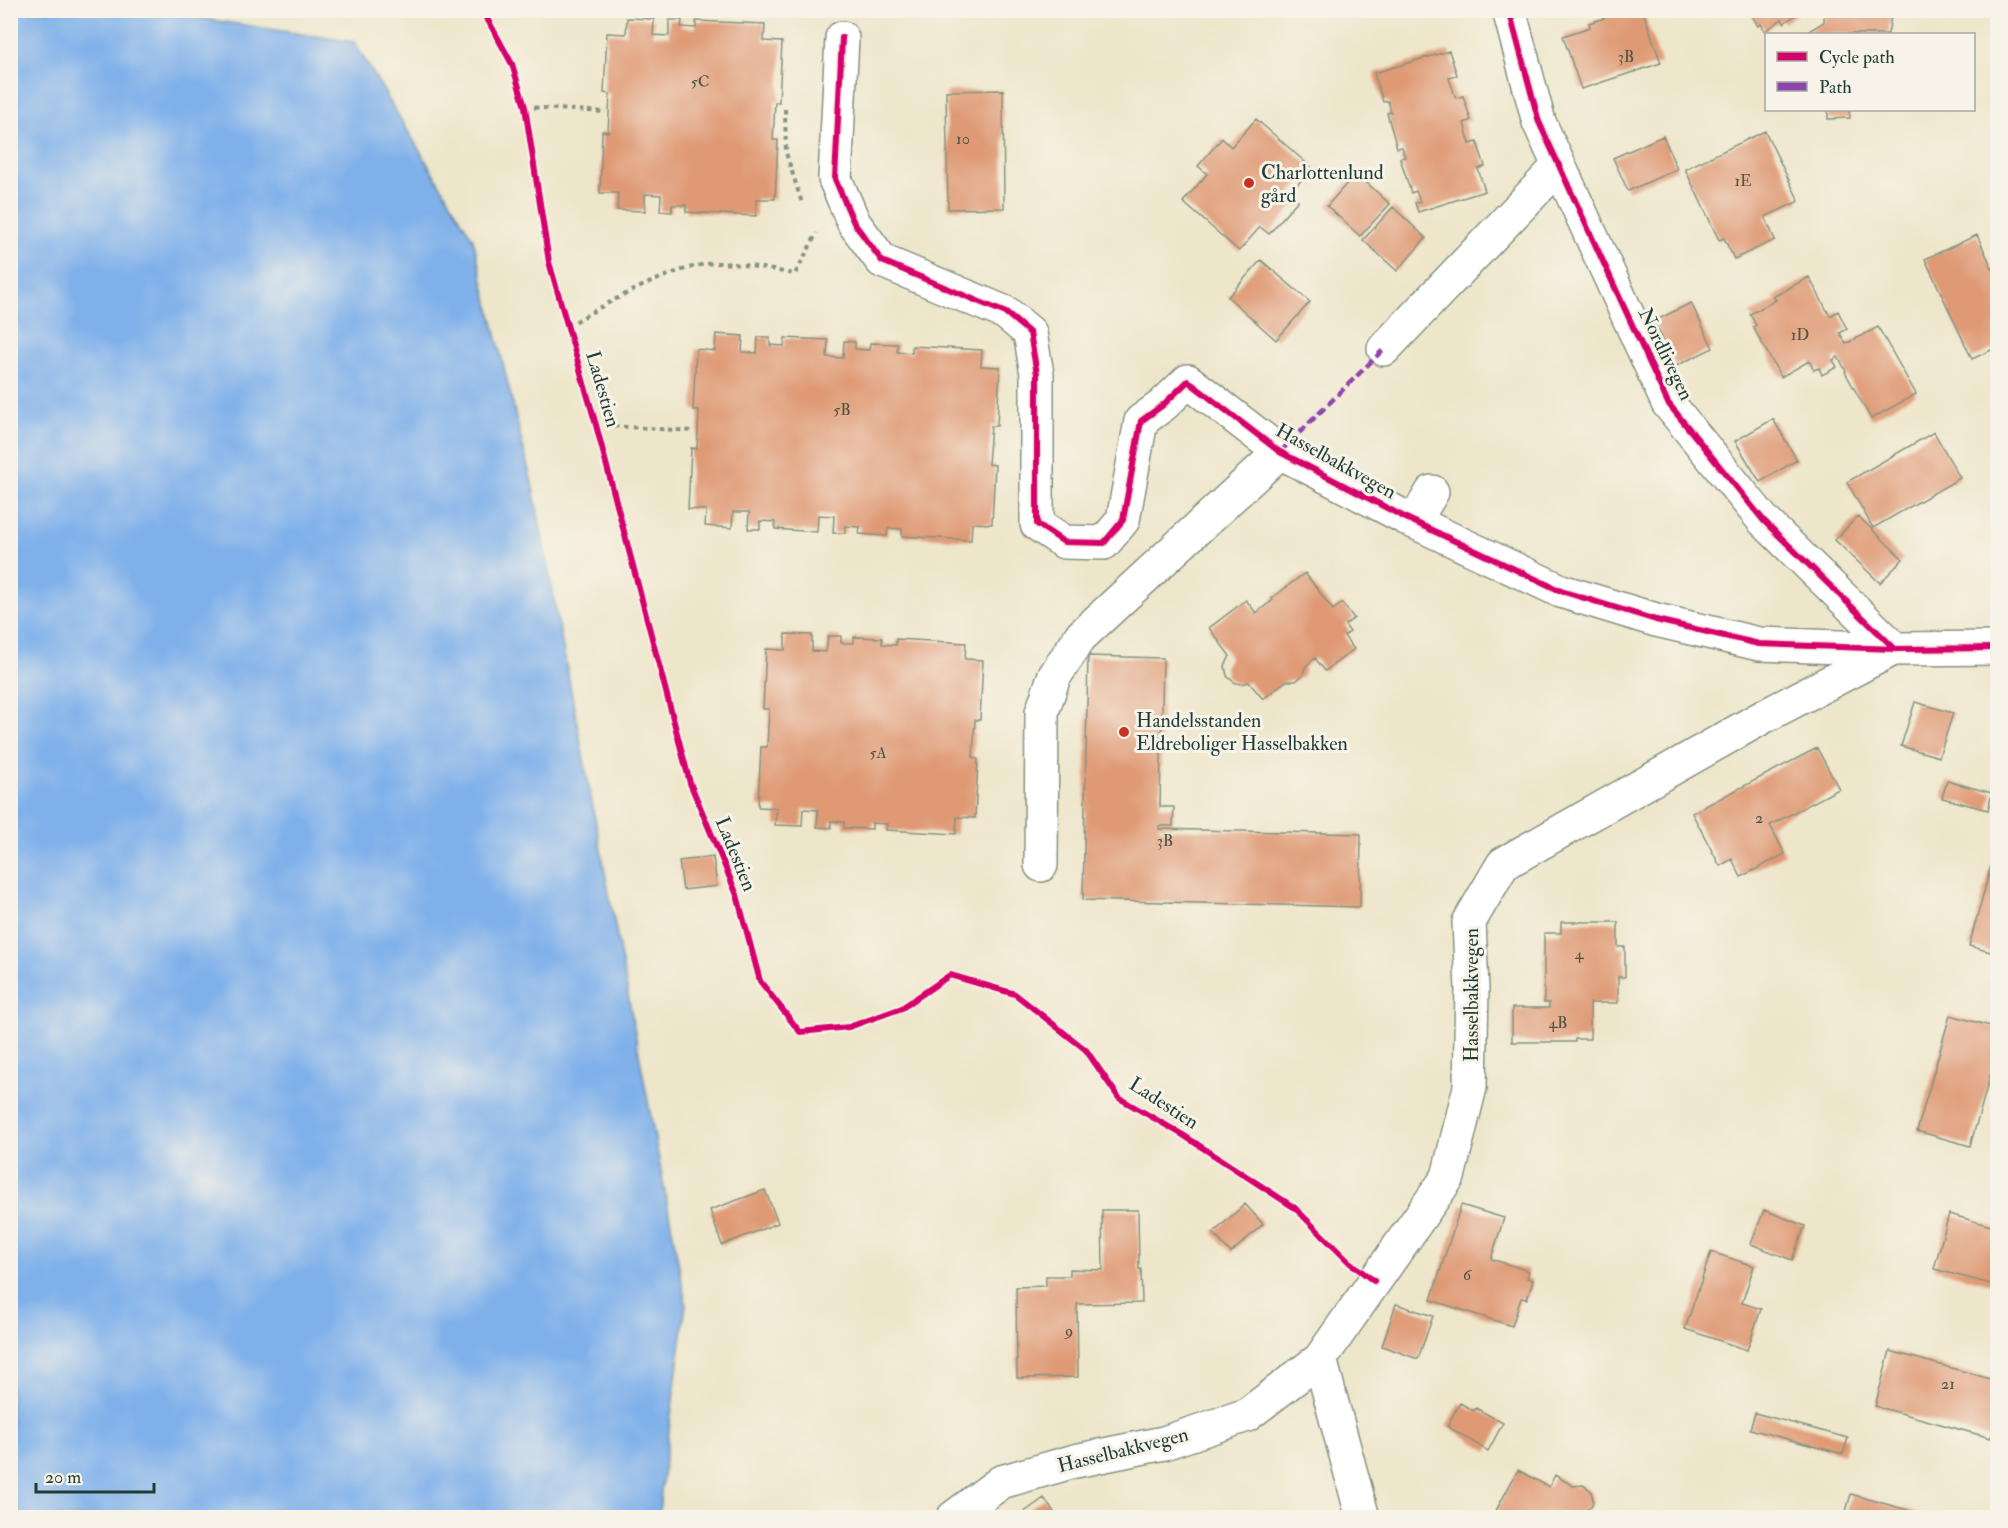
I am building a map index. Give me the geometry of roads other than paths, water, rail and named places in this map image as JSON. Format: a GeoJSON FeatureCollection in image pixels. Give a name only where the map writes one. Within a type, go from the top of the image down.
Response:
{"type":"FeatureCollection","features":[{"type":"Feature","properties":{"kind":"street","name":"Nordlivegen"},"geometry":{"type":"LineString","coordinates":[[1509,10],[1539,122],[1668,403],[1764,521],[1895,648]]}},
{"type":"Feature","properties":{"kind":"street","name":"Hasselbakkvegen"},"geometry":{"type":"LineString","coordinates":[[842,38],[834,179],[854,223],[882,261],[1006,313],[1030,333],[1037,374],[1037,524],[1064,542],[1104,543],[1124,520],[1141,421],[1188,381],[1280,452],[1414,522],[1542,573],[1562,591],[1656,620],[1759,644],[1998,648]]}},
{"type":"Feature","properties":{"kind":"street"},"geometry":{"type":"LineString","coordinates":[[1384,349],[1559,166]]}},
{"type":"Feature","properties":{"kind":"street"},"geometry":{"type":"LineString","coordinates":[[1041,865],[1042,712],[1054,677],[1080,637],[1280,452]]}},
{"type":"Feature","properties":{"kind":"street"},"geometry":{"type":"LineString","coordinates":[[1414,522],[1432,492]]}},
{"type":"Feature","properties":{"kind":"street","name":"Hasselbakkvegen"},"geometry":{"type":"LineString","coordinates":[[953,1518],[1001,1482],[1075,1461],[1164,1443],[1247,1415],[1320,1359],[1448,1177],[1470,1087],[1472,989],[1468,922],[1503,864],[1763,717],[1895,648]]}},
{"type":"Feature","properties":{"kind":"street"},"geometry":{"type":"LineString","coordinates":[[1320,1359],[1363,1518]]}},
{"type":"Feature","properties":{"kind":"water"},"geometry":{"type":"Polygon","coordinates":[[[10,11],[153,11],[354,42],[473,239],[533,488],[686,1304],[659,1517],[11,1517],[10,11]]]}},
{"type":"Feature","properties":{"kind":"place","name":"Charlottenlund gård"},"geometry":{"type":"Point","coordinates":[1249,183]}},
{"type":"Feature","properties":{"kind":"place","name":"Handelsstanden Eldreboliger Hasselbakken"},"geometry":{"type":"Point","coordinates":[1124,732]}}]}
